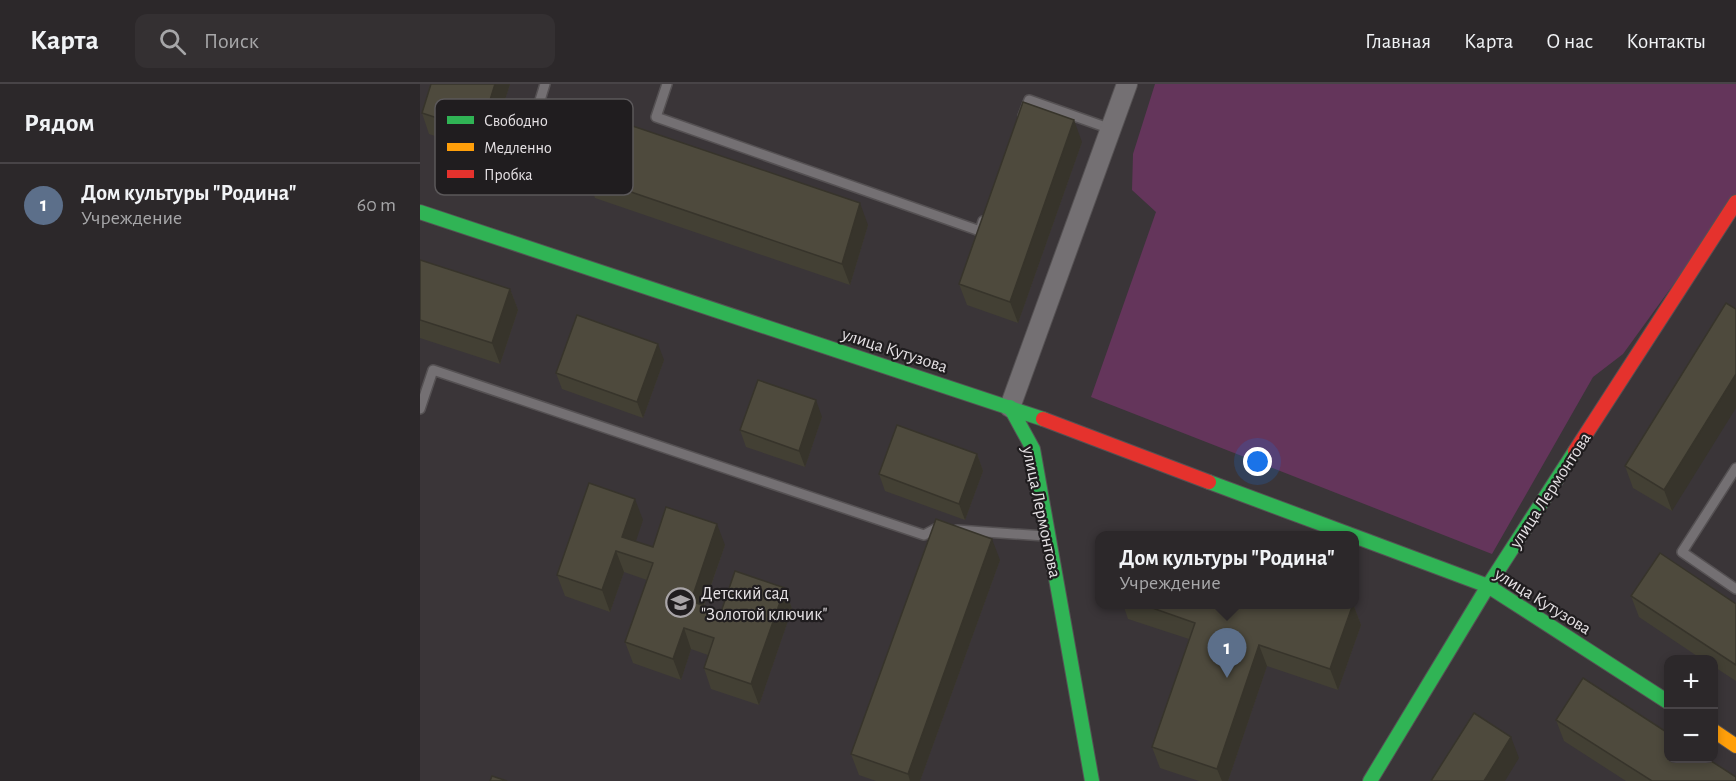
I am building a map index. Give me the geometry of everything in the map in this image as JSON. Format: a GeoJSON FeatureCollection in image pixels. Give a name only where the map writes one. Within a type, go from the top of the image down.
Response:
{"type":"FeatureCollection","features":[{"type":"Feature","properties":{"kind":"street"},"geometry":{"type":"LineString","coordinates":[[1010,407],[1126,84]]}},
{"type":"Feature","properties":{"kind":"street","name":"улица Лермонтова"},"geometry":{"type":"LineString","coordinates":[[1370,781],[1488,586],[1736,202]]}},
{"type":"Feature","properties":{"kind":"street","name":"улица Кутузова"},"geometry":{"type":"LineString","coordinates":[[420,212],[1010,407],[1341,531]]}},
{"type":"Feature","properties":{"kind":"street","name":"улица Лермонтова"},"geometry":{"type":"LineString","coordinates":[[1010,407],[1033,449],[1092,781]]}},
{"type":"Feature","properties":{"kind":"street","name":"улица Кутузова"},"geometry":{"type":"LineString","coordinates":[[1359,538],[1488,586],[1664,699]]}},
{"type":"Feature","properties":{"kind":"street"},"geometry":{"type":"LineString","coordinates":[[1718,734],[1736,746]]}},
{"type":"Feature","properties":{"kind":"lane"},"geometry":{"type":"LineString","coordinates":[[540,99],[545,84]]}},
{"type":"Feature","properties":{"kind":"lane"},"geometry":{"type":"LineString","coordinates":[[667,84],[656,117],[980,231],[988,209]]}},
{"type":"Feature","properties":{"kind":"lane"},"geometry":{"type":"LineString","coordinates":[[1021,122],[1029,100],[1111,129]]}},
{"type":"Feature","properties":{"kind":"lane"},"geometry":{"type":"LineString","coordinates":[[420,409],[433,370],[924,535],[937,528],[1049,536]]}},
{"type":"Feature","properties":{"kind":"lane"},"geometry":{"type":"LineString","coordinates":[[1736,468],[1682,552],[1736,589]]}},
{"type":"Feature","properties":{"kind":"shaded area"},"geometry":{"type":"Polygon","coordinates":[[[1155,84],[1736,84],[1736,198],[1623,354],[1593,377],[1492,554],[1091,397],[1156,212],[1132,190],[1133,154],[1155,84]]]}},
{"type":"Feature","properties":{"kind":"building"},"geometry":{"type":"Polygon","coordinates":[[[431,84],[495,84],[490,99],[435,99],[435,117],[422,113],[431,84]]]}},
{"type":"Feature","properties":{"kind":"building"},"geometry":{"type":"Polygon","coordinates":[[[1023,102],[1074,120],[1010,302],[959,284],[1023,102]]]}},
{"type":"Feature","properties":{"kind":"building"},"geometry":{"type":"Polygon","coordinates":[[[633,126],[860,203],[842,264],[633,193],[633,126]]]}},
{"type":"Feature","properties":{"kind":"building"},"geometry":{"type":"Polygon","coordinates":[[[420,260],[510,289],[492,343],[420,320],[420,260]]]}},
{"type":"Feature","properties":{"kind":"building"},"geometry":{"type":"Polygon","coordinates":[[[1726,303],[1736,309],[1736,374],[1664,490],[1625,466],[1726,303]]]}},
{"type":"Feature","properties":{"kind":"building"},"geometry":{"type":"Polygon","coordinates":[[[577,315],[658,344],[637,402],[556,373],[577,315]]]}},
{"type":"Feature","properties":{"kind":"building"},"geometry":{"type":"Polygon","coordinates":[[[758,380],[816,400],[799,451],[740,430],[758,380]]]}},
{"type":"Feature","properties":{"kind":"building"},"geometry":{"type":"Polygon","coordinates":[[[897,425],[977,454],[959,504],[879,474],[897,425]]]}},
{"type":"Feature","properties":{"kind":"building","name":"Детский сад \"Золотой ключик\""},"geometry":{"type":"Polygon","coordinates":[[[589,483],[635,499],[622,537],[653,547],[666,507],[717,524],[691,601],[721,612],[735,571],[785,588],[751,684],[704,668],[714,638],[684,628],[673,659],[625,642],[653,563],[616,551],[602,590],[557,575],[589,483]]]}},
{"type":"Feature","properties":{"kind":"building"},"geometry":{"type":"Polygon","coordinates":[[[936,519],[992,539],[908,774],[851,754],[936,519]]]}},
{"type":"Feature","properties":{"kind":"building"},"geometry":{"type":"Polygon","coordinates":[[[1660,553],[1736,604],[1736,665],[1631,596],[1660,553]]]}},
{"type":"Feature","properties":{"kind":"building"},"geometry":{"type":"Polygon","coordinates":[[[1155,609],[1351,609],[1330,669],[1259,645],[1217,769],[1152,747],[1195,623],[1155,609]]]}},
{"type":"Feature","properties":{"kind":"building"},"geometry":{"type":"Polygon","coordinates":[[[1583,678],[1664,730],[1664,763],[1714,763],[1736,777],[1736,781],[1652,781],[1556,720],[1583,678]]]}},
{"type":"Feature","properties":{"kind":"building"},"geometry":{"type":"Polygon","coordinates":[[[1474,713],[1511,737],[1484,781],[1431,781],[1474,713]]]}},
{"type":"Feature","properties":{"kind":"building"},"geometry":{"type":"Polygon","coordinates":[[[492,776],[507,781],[490,781],[492,776]]]}},
{"type":"Feature","properties":{"kind":"traffic: fast"},"geometry":{"type":"LineString","coordinates":[[420,212],[1043,419]]}},
{"type":"Feature","properties":{"kind":"traffic: fast"},"geometry":{"type":"LineString","coordinates":[[1010,407],[1033,449],[1092,781]]}},
{"type":"Feature","properties":{"kind":"traffic: fast"},"geometry":{"type":"LineString","coordinates":[[1370,781],[1488,586],[1575,451]]}},
{"type":"Feature","properties":{"kind":"traffic: fast"},"geometry":{"type":"LineString","coordinates":[[1209,482],[1341,531]]}},
{"type":"Feature","properties":{"kind":"traffic: fast"},"geometry":{"type":"LineString","coordinates":[[1359,538],[1488,586],[1664,699]]}},
{"type":"Feature","properties":{"kind":"traffic: slow"},"geometry":{"type":"LineString","coordinates":[[1718,734],[1736,746]]}},
{"type":"Feature","properties":{"kind":"traffic: jam"},"geometry":{"type":"LineString","coordinates":[[1575,451],[1736,202]]}},
{"type":"Feature","properties":{"kind":"traffic: jam"},"geometry":{"type":"LineString","coordinates":[[1043,419],[1209,482]]}},
{"type":"Feature","properties":{"kind":"place","name":"Детский сад \"Золотой ключик\""},"geometry":{"type":"Point","coordinates":[680,603]}},
{"type":"Feature","properties":{"kind":"place","name":"Дом культуры \"Родина\""},"geometry":{"type":"Point","coordinates":[1227,678]}}]}
